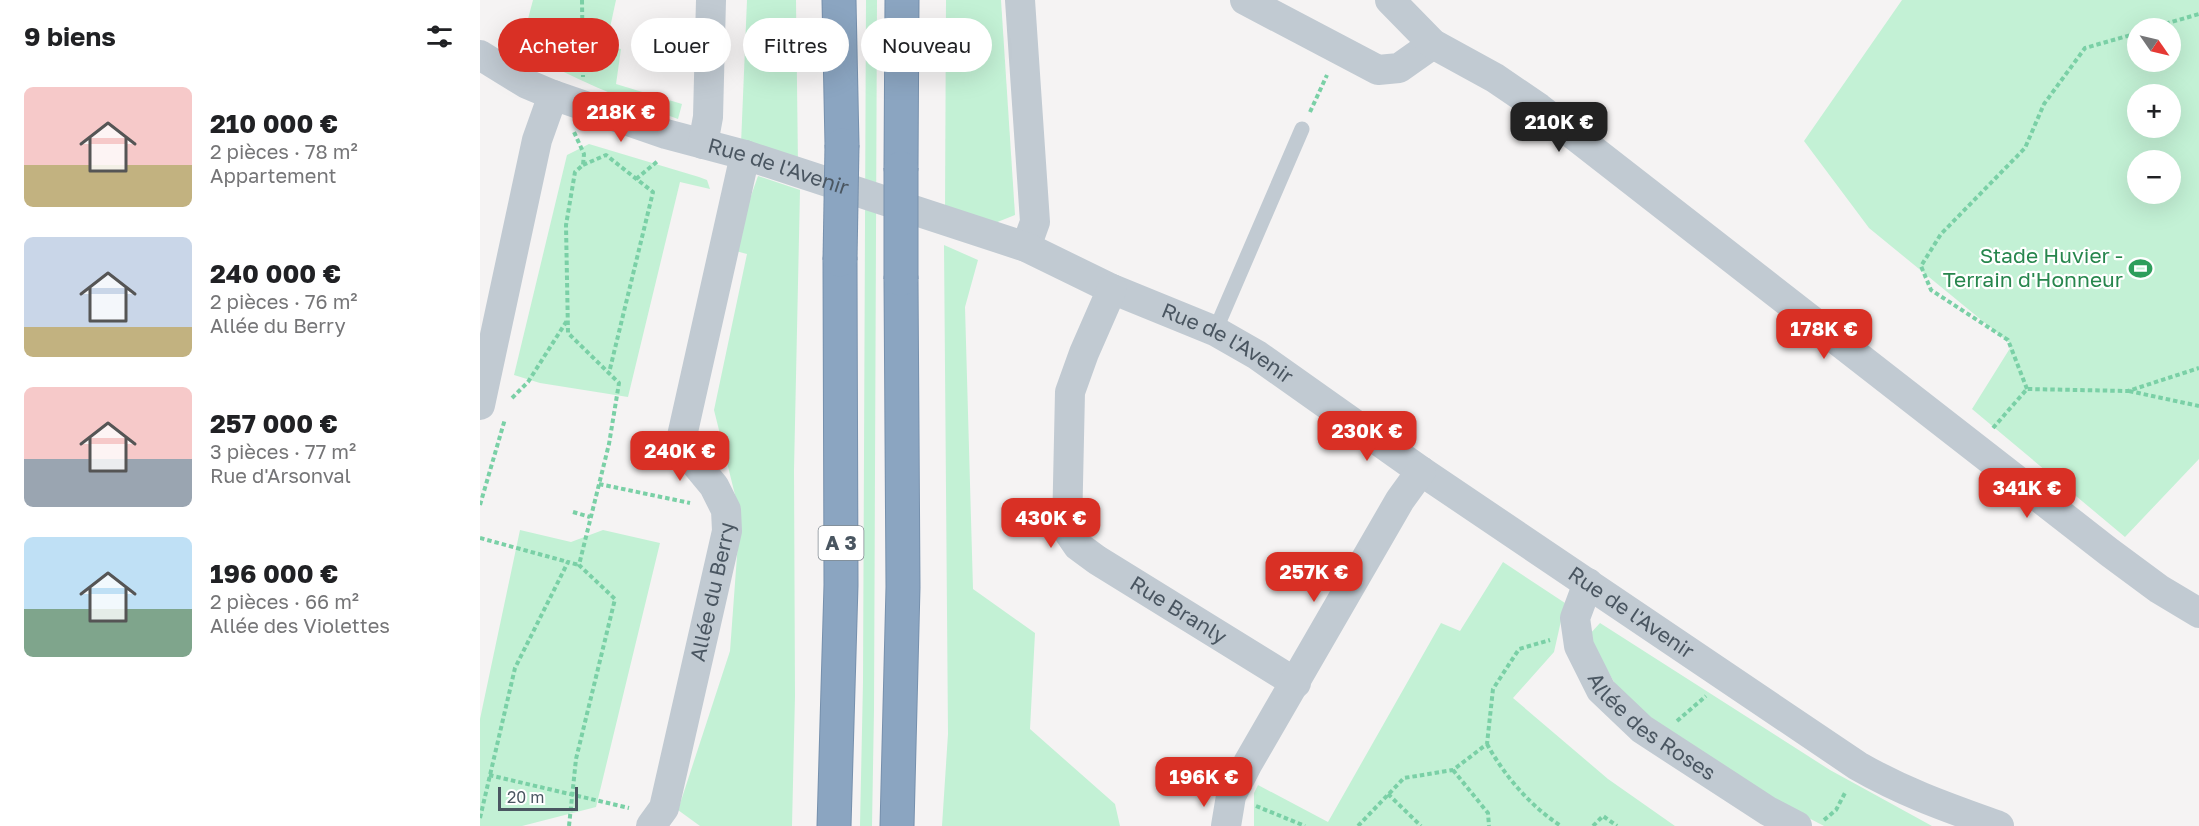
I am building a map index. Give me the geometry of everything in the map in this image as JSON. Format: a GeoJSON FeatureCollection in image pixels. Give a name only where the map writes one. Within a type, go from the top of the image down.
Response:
{"type":"FeatureCollection","features":[{"type":"Feature","properties":{"kind":"highway","name":"A 3"},"geometry":{"type":"LineString","coordinates":[[834,826],[841,585],[842,145],[839,0]]}},
{"type":"Feature","properties":{"kind":"highway"},"geometry":{"type":"LineString","coordinates":[[897,826],[903,587],[900,279],[902,0]]}},
{"type":"Feature","properties":{"kind":"street"},"geometry":{"type":"LineString","coordinates":[[703,144],[708,117],[711,0]]}},
{"type":"Feature","properties":{"kind":"street"},"geometry":{"type":"LineString","coordinates":[[1020,0],[1035,222],[1026,246]]}},
{"type":"Feature","properties":{"kind":"street"},"geometry":{"type":"LineString","coordinates":[[1245,0],[1378,70],[1399,68],[1433,44]]}},
{"type":"Feature","properties":{"kind":"street"},"geometry":{"type":"LineString","coordinates":[[1390,0],[1433,44],[1495,78],[1539,108],[2109,552],[2159,589],[2199,614]]}},
{"type":"Feature","properties":{"kind":"street","name":"Rue de l'Avenir"},"geometry":{"type":"LineString","coordinates":[[480,55],[527,84],[564,99],[1026,246],[1113,289],[1215,331],[1257,355],[1421,471],[1858,766],[1894,786],[1929,801],[1999,826]]}},
{"type":"Feature","properties":{"kind":"street"},"geometry":{"type":"LineString","coordinates":[[487,400],[537,140],[564,99]]}},
{"type":"Feature","properties":{"kind":"street","name":"Allée du Berry"},"geometry":{"type":"LineString","coordinates":[[655,821],[664,808],[727,531],[726,510],[714,486],[680,445],[745,155]]}},
{"type":"Feature","properties":{"kind":"street","name":"Rue Branly"},"geometry":{"type":"LineString","coordinates":[[1113,289],[1084,353],[1070,392],[1067,530],[1078,546],[1097,560],[1296,683]]}},
{"type":"Feature","properties":{"kind":"street"},"geometry":{"type":"LineString","coordinates":[[1226,826],[1231,796],[1248,763],[1400,500],[1421,471]]}},
{"type":"Feature","properties":{"kind":"street","name":"Allée des Roses"},"geometry":{"type":"LineString","coordinates":[[1588,583],[1575,618],[1579,646],[1601,690],[1642,729],[1656,739],[1768,811],[1797,826]]}},
{"type":"Feature","properties":{"kind":"lane"},"geometry":{"type":"LineString","coordinates":[[1215,331],[1302,129]]}},
{"type":"Feature","properties":{"kind":"path"},"geometry":{"type":"LineString","coordinates":[[582,0],[583,82],[564,99],[570,122],[584,154],[583,165]]}},
{"type":"Feature","properties":{"kind":"path"},"geometry":{"type":"LineString","coordinates":[[2181,19],[2199,14]]}},
{"type":"Feature","properties":{"kind":"path"},"geometry":{"type":"LineString","coordinates":[[2027,389],[2007,340],[1932,290],[1921,266],[1941,234],[2025,148],[2044,104],[2085,48],[2127,36]]}},
{"type":"Feature","properties":{"kind":"path"},"geometry":{"type":"LineString","coordinates":[[1302,129],[1339,50]]}},
{"type":"Feature","properties":{"kind":"path"},"geometry":{"type":"LineString","coordinates":[[579,565],[609,444],[619,383],[568,333],[566,225],[575,172],[583,165],[606,155],[653,192],[609,373]]}},
{"type":"Feature","properties":{"kind":"path"},"geometry":{"type":"LineString","coordinates":[[510,406],[513,395],[528,382],[568,318]]}},
{"type":"Feature","properties":{"kind":"path"},"geometry":{"type":"LineString","coordinates":[[2128,391],[2199,368]]}},
{"type":"Feature","properties":{"kind":"path"},"geometry":{"type":"LineString","coordinates":[[2027,389],[2128,391],[2199,406]]}},
{"type":"Feature","properties":{"kind":"path"},"geometry":{"type":"LineString","coordinates":[[1993,428],[2027,389]]}},
{"type":"Feature","properties":{"kind":"path"},"geometry":{"type":"LineString","coordinates":[[480,505],[487,400]]}},
{"type":"Feature","properties":{"kind":"path"},"geometry":{"type":"LineString","coordinates":[[599,484],[726,510]]}},
{"type":"Feature","properties":{"kind":"path"},"geometry":{"type":"LineString","coordinates":[[573,512],[590,517]]}},
{"type":"Feature","properties":{"kind":"path"},"geometry":{"type":"LineString","coordinates":[[480,538],[579,565],[615,599],[576,759],[569,826]]}},
{"type":"Feature","properties":{"kind":"path"},"geometry":{"type":"LineString","coordinates":[[480,818],[515,668],[568,562]]}},
{"type":"Feature","properties":{"kind":"path"},"geometry":{"type":"LineString","coordinates":[[1561,826],[1546,816],[1500,767],[1487,744],[1493,689],[1519,649],[1577,632]]}},
{"type":"Feature","properties":{"kind":"path"},"geometry":{"type":"LineString","coordinates":[[1656,739],[1728,677]]}},
{"type":"Feature","properties":{"kind":"path"},"geometry":{"type":"LineString","coordinates":[[1358,826],[1404,778],[1453,770],[1487,744]]}},
{"type":"Feature","properties":{"kind":"path"},"geometry":{"type":"LineString","coordinates":[[1816,826],[1836,810],[1858,766]]}},
{"type":"Feature","properties":{"kind":"path"},"geometry":{"type":"LineString","coordinates":[[1453,770],[1488,813],[1489,826]]}},
{"type":"Feature","properties":{"kind":"path"},"geometry":{"type":"LineString","coordinates":[[489,775],[572,795],[655,821]]}},
{"type":"Feature","properties":{"kind":"path"},"geometry":{"type":"LineString","coordinates":[[1388,794],[1421,826]]}},
{"type":"Feature","properties":{"kind":"path"},"geometry":{"type":"LineString","coordinates":[[1231,796],[1305,826]]}},
{"type":"Feature","properties":{"kind":"path"},"geometry":{"type":"LineString","coordinates":[[1593,826],[1603,816],[1617,826]]}},
{"type":"Feature","properties":{"kind":"green space"},"geometry":{"type":"Polygon","coordinates":[[[533,0],[616,0],[612,18],[528,18],[533,0]]]}},
{"type":"Feature","properties":{"kind":"green space"},"geometry":{"type":"Polygon","coordinates":[[[747,0],[796,0],[796,18],[746,18],[747,0]]]}},
{"type":"Feature","properties":{"kind":"green space"},"geometry":{"type":"Polygon","coordinates":[[[866,0],[877,0],[877,18],[866,18],[866,0]]]}},
{"type":"Feature","properties":{"kind":"green space"},"geometry":{"type":"Polygon","coordinates":[[[946,0],[1001,0],[1015,215],[995,223],[945,211],[946,72],[992,72],[992,18],[946,18],[946,0]]]}},
{"type":"Feature","properties":{"kind":"green space"},"geometry":{"type":"Polygon","coordinates":[[[1902,0],[2199,0],[2199,459],[2125,537],[1972,409],[2012,345],[1869,228],[1804,141],[1902,0]]]}},
{"type":"Feature","properties":{"kind":"green space"},"geometry":{"type":"Polygon","coordinates":[[[564,72],[618,72],[616,84],[682,104],[678,119],[637,104],[564,72]]]}},
{"type":"Feature","properties":{"kind":"green space"},"geometry":{"type":"Polygon","coordinates":[[[744,72],[797,72],[798,167],[741,144],[744,72]]]}},
{"type":"Feature","properties":{"kind":"green space"},"geometry":{"type":"Polygon","coordinates":[[[866,72],[877,72],[872,826],[860,826],[863,682],[866,72]]]}},
{"type":"Feature","properties":{"kind":"green space"},"geometry":{"type":"Polygon","coordinates":[[[589,144],[699,177],[707,180],[710,189],[680,182],[628,397],[540,383],[514,375],[567,155],[589,144]]]}},
{"type":"Feature","properties":{"kind":"green space"},"geometry":{"type":"Polygon","coordinates":[[[758,176],[800,190],[794,470],[795,696],[792,826],[700,826],[678,810],[730,651],[740,515],[714,410],[747,254],[732,250],[758,176]]]}},
{"type":"Feature","properties":{"kind":"green space"},"geometry":{"type":"Polygon","coordinates":[[[944,245],[978,260],[965,307],[973,589],[1035,633],[1030,729],[1115,804],[1120,826],[942,826],[948,734],[944,245]]]}},
{"type":"Feature","properties":{"kind":"green space"},"geometry":{"type":"Polygon","coordinates":[[[520,530],[571,542],[603,530],[660,543],[596,807],[522,826],[480,826],[480,719],[520,530]]]}},
{"type":"Feature","properties":{"kind":"green space"},"geometry":{"type":"Polygon","coordinates":[[[1503,562],[1565,603],[1554,652],[1513,698],[1608,779],[1675,826],[1254,826],[1254,793],[1258,785],[1328,822],[1441,623],[1460,631],[1503,562]]]}},
{"type":"Feature","properties":{"kind":"green space"},"geometry":{"type":"Polygon","coordinates":[[[1600,623],[1830,770],[1932,826],[1824,826],[1772,799],[1677,740],[1623,698],[1588,636],[1600,623]]]}},
{"type":"Feature","properties":{"kind":"place","name":"Stade Huvier - Terrain d'Honneur"},"geometry":{"type":"Point","coordinates":[2141,268]}}]}
